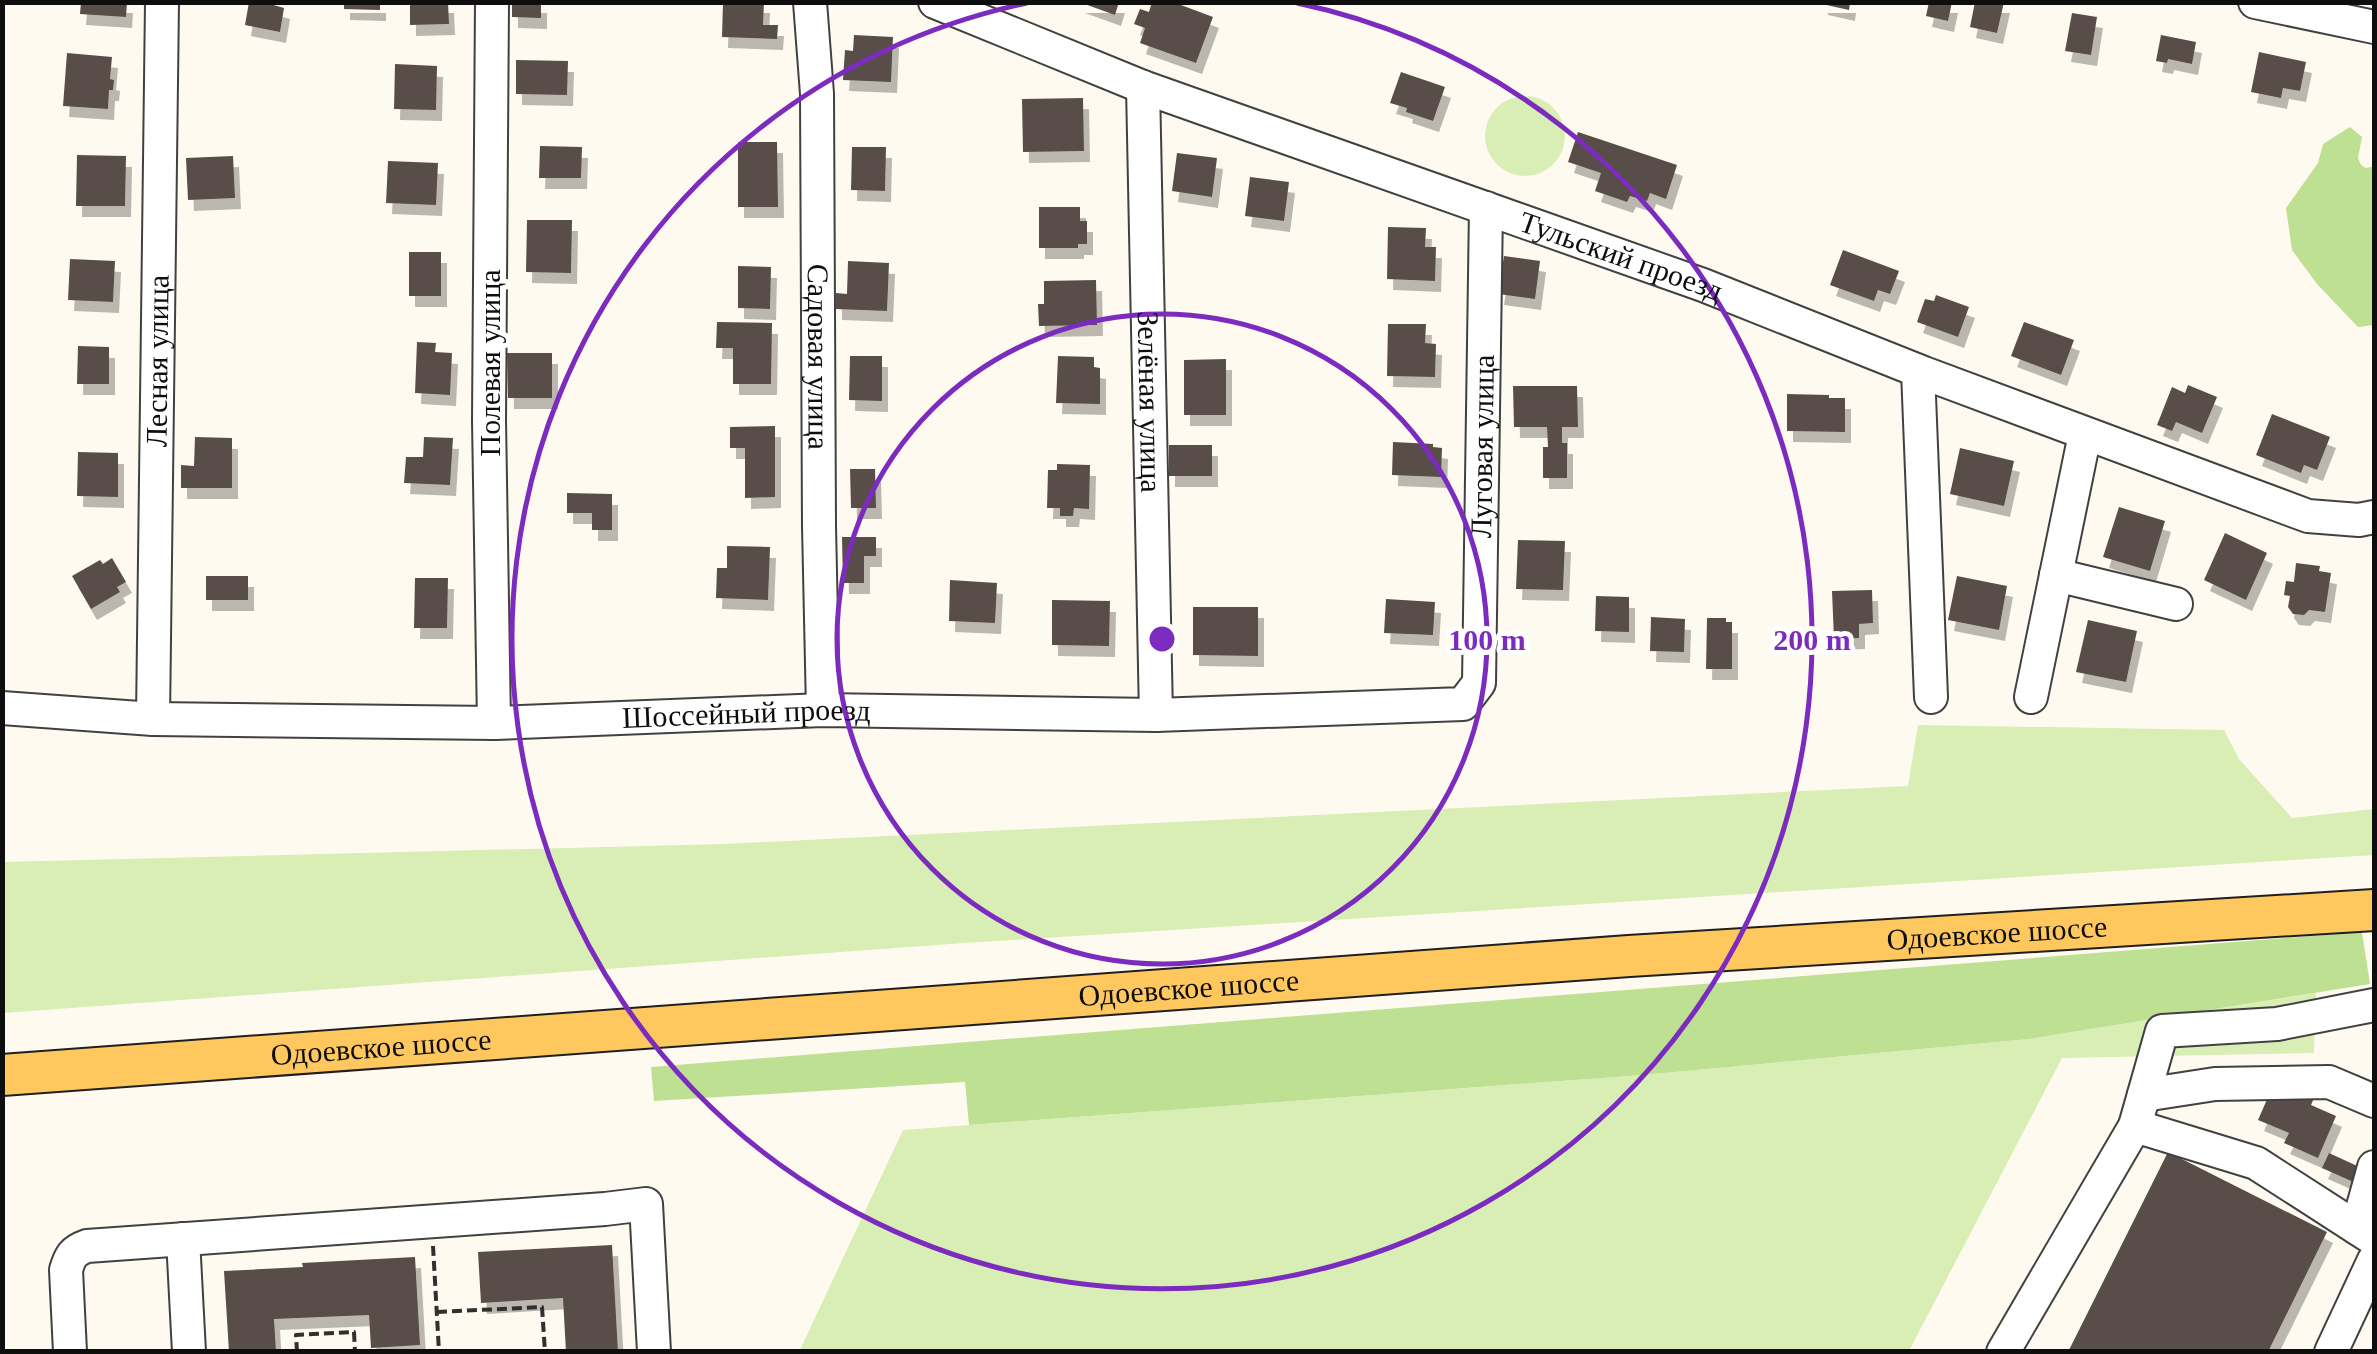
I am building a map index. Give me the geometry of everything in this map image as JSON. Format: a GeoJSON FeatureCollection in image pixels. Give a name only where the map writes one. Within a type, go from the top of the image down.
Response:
{"type":"FeatureCollection","features":[{"type":"Feature","properties":{"kind":"main road","name":"Одоевское шоссе"},"geometry":{"type":"LineString","coordinates":[[2,1075],[1629,956],[2374,910]]}},
{"type":"Feature","properties":{"kind":"street","name":"Лесная улица"},"geometry":{"type":"LineString","coordinates":[[153,719],[162,2]]}},
{"type":"Feature","properties":{"kind":"street","name":"Полевая улица"},"geometry":{"type":"LineString","coordinates":[[492,2],[489,420],[494,723]]}},
{"type":"Feature","properties":{"kind":"street","name":"Садовая улица"},"geometry":{"type":"LineString","coordinates":[[810,2],[817,94],[818,506],[823,710]]}},
{"type":"Feature","properties":{"kind":"street","name":"Тульский проезд"},"geometry":{"type":"LineString","coordinates":[[935,2],[1143,87],[1704,285],[1918,371],[2308,516],[2358,520],[2374,517]]}},
{"type":"Feature","properties":{"kind":"street"},"geometry":{"type":"LineString","coordinates":[[2255,2],[2323,10],[2374,27]]}},
{"type":"Feature","properties":{"kind":"street","name":"Зелёная улица"},"geometry":{"type":"LineString","coordinates":[[1143,87],[1156,715]]}},
{"type":"Feature","properties":{"kind":"street","name":"Луговая улица"},"geometry":{"type":"LineString","coordinates":[[1479,683],[1486,208]]}},
{"type":"Feature","properties":{"kind":"street"},"geometry":{"type":"LineString","coordinates":[[1918,371],[1932,698]]}},
{"type":"Feature","properties":{"kind":"street"},"geometry":{"type":"LineString","coordinates":[[2031,697],[2086,434]]}},
{"type":"Feature","properties":{"kind":"street"},"geometry":{"type":"LineString","coordinates":[[2056,575],[2176,604]]}},
{"type":"Feature","properties":{"kind":"street","name":"Шоссейный проезд"},"geometry":{"type":"LineString","coordinates":[[2,708],[153,719],[494,723],[823,710],[1156,715],[1463,704],[1479,683]]}},
{"type":"Feature","properties":{"kind":"street"},"geometry":{"type":"LineString","coordinates":[[2003,1352],[2140,1111],[2162,1032],[2277,1024],[2374,1005]]}},
{"type":"Feature","properties":{"kind":"street"},"geometry":{"type":"LineString","coordinates":[[2140,1111],[2215,1084],[2329,1082],[2374,1101]]}},
{"type":"Feature","properties":{"kind":"street"},"geometry":{"type":"LineString","coordinates":[[2140,1111],[2256,1164],[2366,1233],[2374,1167]]}},
{"type":"Feature","properties":{"kind":"street"},"geometry":{"type":"LineString","coordinates":[[70,1352],[66,1270],[75,1250],[87,1246],[646,1204],[654,1352]]}},
{"type":"Feature","properties":{"kind":"street"},"geometry":{"type":"LineString","coordinates":[[183,1239],[189,1352]]}},
{"type":"Feature","properties":{"kind":"street"},"geometry":{"type":"LineString","coordinates":[[2331,1352],[2374,1260]]}},
{"type":"Feature","properties":{"kind":"path"},"geometry":{"type":"LineString","coordinates":[[432,1222],[439,1352]]}},
{"type":"Feature","properties":{"kind":"path"},"geometry":{"type":"LineString","coordinates":[[437,1312],[542,1307],[545,1352]]}},
{"type":"Feature","properties":{"kind":"path"},"geometry":{"type":"LineString","coordinates":[[296,1352],[296,1335],[354,1332],[355,1352]]}},
{"type":"Feature","properties":{"kind":"green space"},"geometry":{"type":"Polygon","coordinates":[[[1525,96],[1540,99],[1553,108],[1562,121],[1562,151],[1553,164],[1540,173],[1525,176],[1510,173],[1497,164],[1488,151],[1485,136],[1488,121],[1497,108],[1510,99],[1525,96]]]}},
{"type":"Feature","properties":{"kind":"green space"},"geometry":{"type":"Polygon","coordinates":[[[2350,127],[2362,137],[2358,158],[2361,165],[2374,166],[2374,325],[2358,327],[2317,284],[2292,250],[2286,208],[2318,163],[2323,144],[2350,127]]]}},
{"type":"Feature","properties":{"kind":"green space"},"geometry":{"type":"Polygon","coordinates":[[[1918,725],[2224,730],[2239,759],[2292,818],[2374,809],[2374,855],[964,943],[3,1013],[3,862],[724,844],[1908,786],[1918,725]]]}},
{"type":"Feature","properties":{"kind":"green space"},"geometry":{"type":"Polygon","coordinates":[[[2362,932],[2370,984],[2029,1039],[1642,1075],[969,1125],[965,1082],[654,1101],[651,1067],[2362,932]]]}},
{"type":"Feature","properties":{"kind":"green space"},"geometry":{"type":"Polygon","coordinates":[[[2316,993],[2314,1053],[2062,1058],[1909,1351],[799,1352],[903,1130],[1642,1075],[2029,1039],[2316,993]]]}},
{"type":"Feature","properties":{"kind":"building"},"geometry":{"type":"Polygon","coordinates":[[[81,2],[127,2],[126,17],[80,14],[81,2]]]}},
{"type":"Feature","properties":{"kind":"building"},"geometry":{"type":"Polygon","coordinates":[[[249,2],[284,8],[280,32],[245,25],[249,2]]]}},
{"type":"Feature","properties":{"kind":"building"},"geometry":{"type":"Polygon","coordinates":[[[344,2],[380,2],[380,10],[344,9],[344,2]]]}},
{"type":"Feature","properties":{"kind":"building"},"geometry":{"type":"Polygon","coordinates":[[[410,2],[448,2],[449,24],[410,25],[410,2]]]}},
{"type":"Feature","properties":{"kind":"building"},"geometry":{"type":"Polygon","coordinates":[[[512,2],[541,2],[541,18],[512,17],[512,2]]]}},
{"type":"Feature","properties":{"kind":"building"},"geometry":{"type":"Polygon","coordinates":[[[723,2],[764,2],[763,25],[778,25],[777,39],[722,37],[723,2]]]}},
{"type":"Feature","properties":{"kind":"building"},"geometry":{"type":"Polygon","coordinates":[[[1079,2],[1119,2],[1115,15],[1079,2]]]}},
{"type":"Feature","properties":{"kind":"building"},"geometry":{"type":"Polygon","coordinates":[[[1152,2],[1173,2],[1213,17],[1196,63],[1140,43],[1145,28],[1134,24],[1140,9],[1149,12],[1152,2]]]}},
{"type":"Feature","properties":{"kind":"building"},"geometry":{"type":"Polygon","coordinates":[[[1850,2],[1849,10],[1822,4],[1850,2]]]}},
{"type":"Feature","properties":{"kind":"building"},"geometry":{"type":"Polygon","coordinates":[[[1929,2],[1952,2],[1948,21],[1926,16],[1929,2]]]}},
{"type":"Feature","properties":{"kind":"building"},"geometry":{"type":"Polygon","coordinates":[[[1975,2],[2004,2],[1997,33],[1970,27],[1975,2]]]}},
{"type":"Feature","properties":{"kind":"building"},"geometry":{"type":"Polygon","coordinates":[[[2072,13],[2097,17],[2091,55],[2065,51],[2072,13]]]}},
{"type":"Feature","properties":{"kind":"building"},"geometry":{"type":"Polygon","coordinates":[[[854,35],[893,37],[891,82],[843,80],[845,50],[853,51],[854,35]]]}},
{"type":"Feature","properties":{"kind":"building"},"geometry":{"type":"Polygon","coordinates":[[[2161,35],[2196,42],[2192,64],[2156,61],[2161,35]]]}},
{"type":"Feature","properties":{"kind":"building"},"geometry":{"type":"Polygon","coordinates":[[[2259,52],[2306,62],[2300,91],[2283,88],[2281,98],[2251,92],[2259,52]]]}},
{"type":"Feature","properties":{"kind":"building"},"geometry":{"type":"Polygon","coordinates":[[[67,53],[112,57],[110,79],[114,80],[108,109],[63,106],[67,53]]]}},
{"type":"Feature","properties":{"kind":"building"},"geometry":{"type":"Polygon","coordinates":[[[516,60],[568,61],[567,95],[516,94],[516,60]]]}},
{"type":"Feature","properties":{"kind":"building"},"geometry":{"type":"Polygon","coordinates":[[[395,64],[437,66],[436,110],[394,109],[395,64]]]}},
{"type":"Feature","properties":{"kind":"building"},"geometry":{"type":"Polygon","coordinates":[[[1401,72],[1445,87],[1433,121],[1390,103],[1401,72]]]}},
{"type":"Feature","properties":{"kind":"building"},"geometry":{"type":"Polygon","coordinates":[[[1083,98],[1084,151],[1023,152],[1022,99],[1083,98]]]}},
{"type":"Feature","properties":{"kind":"building"},"geometry":{"type":"Polygon","coordinates":[[[1578,132],[1677,165],[1666,199],[1650,193],[1647,201],[1630,196],[1627,202],[1595,191],[1601,173],[1568,162],[1578,132]]]}},
{"type":"Feature","properties":{"kind":"building"},"geometry":{"type":"Polygon","coordinates":[[[738,142],[777,142],[778,207],[738,207],[738,142]]]}},
{"type":"Feature","properties":{"kind":"building"},"geometry":{"type":"Polygon","coordinates":[[[540,146],[582,147],[581,178],[539,178],[540,146]]]}},
{"type":"Feature","properties":{"kind":"building"},"geometry":{"type":"Polygon","coordinates":[[[852,147],[886,147],[885,191],[851,190],[852,147]]]}},
{"type":"Feature","properties":{"kind":"building"},"geometry":{"type":"Polygon","coordinates":[[[1177,153],[1217,158],[1212,197],[1172,191],[1177,153]]]}},
{"type":"Feature","properties":{"kind":"building"},"geometry":{"type":"Polygon","coordinates":[[[77,155],[126,156],[125,206],[76,206],[77,155]]]}},
{"type":"Feature","properties":{"kind":"building"},"geometry":{"type":"Polygon","coordinates":[[[233,156],[235,198],[188,200],[186,158],[233,156]]]}},
{"type":"Feature","properties":{"kind":"building"},"geometry":{"type":"Polygon","coordinates":[[[388,161],[438,163],[436,205],[386,203],[388,161]]]}},
{"type":"Feature","properties":{"kind":"building"},"geometry":{"type":"Polygon","coordinates":[[[1250,177],[1289,182],[1284,221],[1245,216],[1250,177]]]}},
{"type":"Feature","properties":{"kind":"building"},"geometry":{"type":"Polygon","coordinates":[[[1039,207],[1080,207],[1080,221],[1087,221],[1087,244],[1078,244],[1078,248],[1039,248],[1039,207]]]}},
{"type":"Feature","properties":{"kind":"building"},"geometry":{"type":"Polygon","coordinates":[[[527,220],[572,220],[571,273],[526,272],[527,220]]]}},
{"type":"Feature","properties":{"kind":"building"},"geometry":{"type":"Polygon","coordinates":[[[1388,227],[1426,228],[1425,247],[1436,247],[1435,281],[1387,279],[1388,227]]]}},
{"type":"Feature","properties":{"kind":"building"},"geometry":{"type":"Polygon","coordinates":[[[1843,250],[1899,271],[1890,294],[1878,290],[1874,301],[1830,285],[1843,250]]]}},
{"type":"Feature","properties":{"kind":"building"},"geometry":{"type":"Polygon","coordinates":[[[409,252],[441,252],[441,296],[409,296],[409,252]]]}},
{"type":"Feature","properties":{"kind":"building"},"geometry":{"type":"Polygon","coordinates":[[[1504,256],[1540,261],[1535,299],[1498,294],[1504,256]]]}},
{"type":"Feature","properties":{"kind":"building"},"geometry":{"type":"Polygon","coordinates":[[[70,259],[115,261],[113,302],[68,300],[70,259]]]}},
{"type":"Feature","properties":{"kind":"building"},"geometry":{"type":"Polygon","coordinates":[[[848,261],[889,263],[887,311],[836,309],[836,293],[847,294],[848,261]]]}},
{"type":"Feature","properties":{"kind":"building"},"geometry":{"type":"Polygon","coordinates":[[[738,266],[771,267],[770,309],[738,308],[738,266]]]}},
{"type":"Feature","properties":{"kind":"building"},"geometry":{"type":"Polygon","coordinates":[[[1096,280],[1097,325],[1039,326],[1038,304],[1044,304],[1044,281],[1096,280]]]}},
{"type":"Feature","properties":{"kind":"building"},"geometry":{"type":"Polygon","coordinates":[[[1936,295],[1969,307],[1958,337],[1917,322],[1925,299],[1934,301],[1936,295]]]}},
{"type":"Feature","properties":{"kind":"building"},"geometry":{"type":"Polygon","coordinates":[[[717,322],[772,323],[771,384],[733,384],[733,348],[716,348],[717,322]]]}},
{"type":"Feature","properties":{"kind":"building"},"geometry":{"type":"Polygon","coordinates":[[[2024,322],[2074,340],[2061,375],[2011,356],[2024,322]]]}},
{"type":"Feature","properties":{"kind":"building"},"geometry":{"type":"Polygon","coordinates":[[[1388,324],[1426,324],[1425,343],[1436,344],[1435,377],[1387,376],[1388,324]]]}},
{"type":"Feature","properties":{"kind":"building"},"geometry":{"type":"Polygon","coordinates":[[[417,342],[436,343],[435,352],[452,353],[450,395],[415,393],[417,342]]]}},
{"type":"Feature","properties":{"kind":"building"},"geometry":{"type":"Polygon","coordinates":[[[78,346],[109,347],[109,384],[77,384],[78,346]]]}},
{"type":"Feature","properties":{"kind":"building"},"geometry":{"type":"Polygon","coordinates":[[[507,353],[552,353],[552,398],[508,398],[507,353]]]}},
{"type":"Feature","properties":{"kind":"building"},"geometry":{"type":"Polygon","coordinates":[[[850,356],[882,356],[882,401],[849,400],[850,356]]]}},
{"type":"Feature","properties":{"kind":"building"},"geometry":{"type":"Polygon","coordinates":[[[1058,356],[1094,357],[1094,367],[1100,368],[1100,404],[1056,403],[1058,356]]]}},
{"type":"Feature","properties":{"kind":"building"},"geometry":{"type":"Polygon","coordinates":[[[1226,359],[1226,415],[1184,415],[1184,360],[1226,359]]]}},
{"type":"Feature","properties":{"kind":"building"},"geometry":{"type":"Polygon","coordinates":[[[2188,385],[2217,397],[2202,433],[2176,422],[2172,431],[2157,425],[2172,387],[2185,393],[2188,385]]]}},
{"type":"Feature","properties":{"kind":"building"},"geometry":{"type":"Polygon","coordinates":[[[1513,386],[1577,386],[1578,427],[1562,427],[1562,443],[1567,443],[1567,478],[1543,478],[1547,427],[1514,427],[1513,386]]]}},
{"type":"Feature","properties":{"kind":"building"},"geometry":{"type":"Polygon","coordinates":[[[1787,394],[1845,398],[1845,432],[1787,431],[1787,394]]]}},
{"type":"Feature","properties":{"kind":"building"},"geometry":{"type":"Polygon","coordinates":[[[2272,414],[2330,437],[2317,470],[2304,465],[2301,473],[2256,455],[2272,414]]]}},
{"type":"Feature","properties":{"kind":"building"},"geometry":{"type":"Polygon","coordinates":[[[775,426],[775,497],[745,498],[745,448],[730,448],[730,427],[775,426]]]}},
{"type":"Feature","properties":{"kind":"building"},"geometry":{"type":"Polygon","coordinates":[[[195,437],[232,438],[232,488],[181,488],[181,465],[194,466],[195,437]]]}},
{"type":"Feature","properties":{"kind":"building"},"geometry":{"type":"Polygon","coordinates":[[[424,437],[453,438],[450,485],[404,483],[406,457],[423,457],[424,437]]]}},
{"type":"Feature","properties":{"kind":"building"},"geometry":{"type":"Polygon","coordinates":[[[1393,442],[1442,448],[1441,477],[1392,475],[1393,442]]]}},
{"type":"Feature","properties":{"kind":"building"},"geometry":{"type":"Polygon","coordinates":[[[1169,445],[1212,445],[1212,476],[1169,476],[1169,445]]]}},
{"type":"Feature","properties":{"kind":"building"},"geometry":{"type":"Polygon","coordinates":[[[1960,448],[2014,461],[2004,506],[1950,494],[1960,448]]]}},
{"type":"Feature","properties":{"kind":"building"},"geometry":{"type":"Polygon","coordinates":[[[78,452],[118,453],[118,497],[77,496],[78,452]]]}},
{"type":"Feature","properties":{"kind":"building"},"geometry":{"type":"Polygon","coordinates":[[[1057,464],[1090,465],[1089,509],[1074,508],[1073,516],[1060,516],[1060,508],[1047,508],[1048,470],[1057,470],[1057,464]]]}},
{"type":"Feature","properties":{"kind":"building"},"geometry":{"type":"Polygon","coordinates":[[[850,469],[875,469],[876,508],[851,508],[850,469]]]}},
{"type":"Feature","properties":{"kind":"building"},"geometry":{"type":"Polygon","coordinates":[[[567,493],[612,494],[612,530],[592,530],[592,513],[567,513],[567,493]]]}},
{"type":"Feature","properties":{"kind":"building"},"geometry":{"type":"Polygon","coordinates":[[[2119,507],[2165,521],[2150,571],[2103,557],[2119,507]]]}},
{"type":"Feature","properties":{"kind":"building"},"geometry":{"type":"Polygon","coordinates":[[[2225,533],[2267,553],[2246,600],[2204,580],[2225,533]]]}},
{"type":"Feature","properties":{"kind":"building"},"geometry":{"type":"Polygon","coordinates":[[[842,537],[876,537],[876,556],[864,556],[864,583],[843,583],[842,537]]]}},
{"type":"Feature","properties":{"kind":"building"},"geometry":{"type":"Polygon","coordinates":[[[1518,540],[1565,541],[1563,590],[1516,589],[1518,540]]]}},
{"type":"Feature","properties":{"kind":"building"},"geometry":{"type":"Polygon","coordinates":[[[727,546],[770,547],[768,600],[716,598],[717,568],[727,568],[727,546]]]}},
{"type":"Feature","properties":{"kind":"building"},"geometry":{"type":"Polygon","coordinates":[[[112,558],[126,582],[117,587],[120,592],[91,609],[72,576],[100,560],[103,564],[112,558]]]}},
{"type":"Feature","properties":{"kind":"building"},"geometry":{"type":"Polygon","coordinates":[[[2296,563],[2320,566],[2319,571],[2331,573],[2325,612],[2293,614],[2288,607],[2290,596],[2284,595],[2286,581],[2294,582],[2296,563]]]}},
{"type":"Feature","properties":{"kind":"building"},"geometry":{"type":"Polygon","coordinates":[[[206,576],[248,576],[248,600],[206,600],[206,576]]]}},
{"type":"Feature","properties":{"kind":"building"},"geometry":{"type":"Polygon","coordinates":[[[1957,576],[2007,586],[1999,630],[1948,620],[1957,576]]]}},
{"type":"Feature","properties":{"kind":"building"},"geometry":{"type":"Polygon","coordinates":[[[415,578],[448,578],[447,628],[414,628],[415,578]]]}},
{"type":"Feature","properties":{"kind":"building"},"geometry":{"type":"Polygon","coordinates":[[[950,580],[997,583],[995,623],[949,621],[950,580]]]}},
{"type":"Feature","properties":{"kind":"building"},"geometry":{"type":"Polygon","coordinates":[[[1872,590],[1873,623],[1859,624],[1859,638],[1834,639],[1832,591],[1872,590]]]}},
{"type":"Feature","properties":{"kind":"building"},"geometry":{"type":"Polygon","coordinates":[[[1596,596],[1629,597],[1629,632],[1595,631],[1596,596]]]}},
{"type":"Feature","properties":{"kind":"building"},"geometry":{"type":"Polygon","coordinates":[[[1386,599],[1435,602],[1433,635],[1384,633],[1386,599]]]}},
{"type":"Feature","properties":{"kind":"building"},"geometry":{"type":"Polygon","coordinates":[[[1052,600],[1110,601],[1109,646],[1052,645],[1052,600]]]}},
{"type":"Feature","properties":{"kind":"building"},"geometry":{"type":"Polygon","coordinates":[[[1193,607],[1258,607],[1258,656],[1193,655],[1193,607]]]}},
{"type":"Feature","properties":{"kind":"building"},"geometry":{"type":"Polygon","coordinates":[[[1651,617],[1685,619],[1684,652],[1650,651],[1651,617]]]}},
{"type":"Feature","properties":{"kind":"building"},"geometry":{"type":"Polygon","coordinates":[[[1707,618],[1726,618],[1726,622],[1732,622],[1732,669],[1706,669],[1707,618]]]}},
{"type":"Feature","properties":{"kind":"building"},"geometry":{"type":"Polygon","coordinates":[[[2088,620],[2137,631],[2126,682],[2076,672],[2088,620]]]}},
{"type":"Feature","properties":{"kind":"building"},"geometry":{"type":"Polygon","coordinates":[[[2272,1088],[2314,1098],[2311,1105],[2336,1116],[2318,1158],[2284,1143],[2289,1133],[2258,1120],[2272,1088]]]}},
{"type":"Feature","properties":{"kind":"building"},"geometry":{"type":"Polygon","coordinates":[[[2168,1152],[2327,1232],[2268,1352],[2068,1352],[2168,1152]]]}},
{"type":"Feature","properties":{"kind":"building"},"geometry":{"type":"Polygon","coordinates":[[[2329,1153],[2366,1170],[2360,1185],[2322,1168],[2329,1153]]]}},
{"type":"Feature","properties":{"kind":"building"},"geometry":{"type":"Polygon","coordinates":[[[612,1245],[618,1352],[566,1352],[563,1298],[481,1303],[478,1252],[612,1245]]]}},
{"type":"Feature","properties":{"kind":"building"},"geometry":{"type":"Polygon","coordinates":[[[415,1257],[420,1345],[371,1348],[369,1315],[274,1319],[276,1352],[229,1352],[224,1271],[415,1257]]]}}]}
